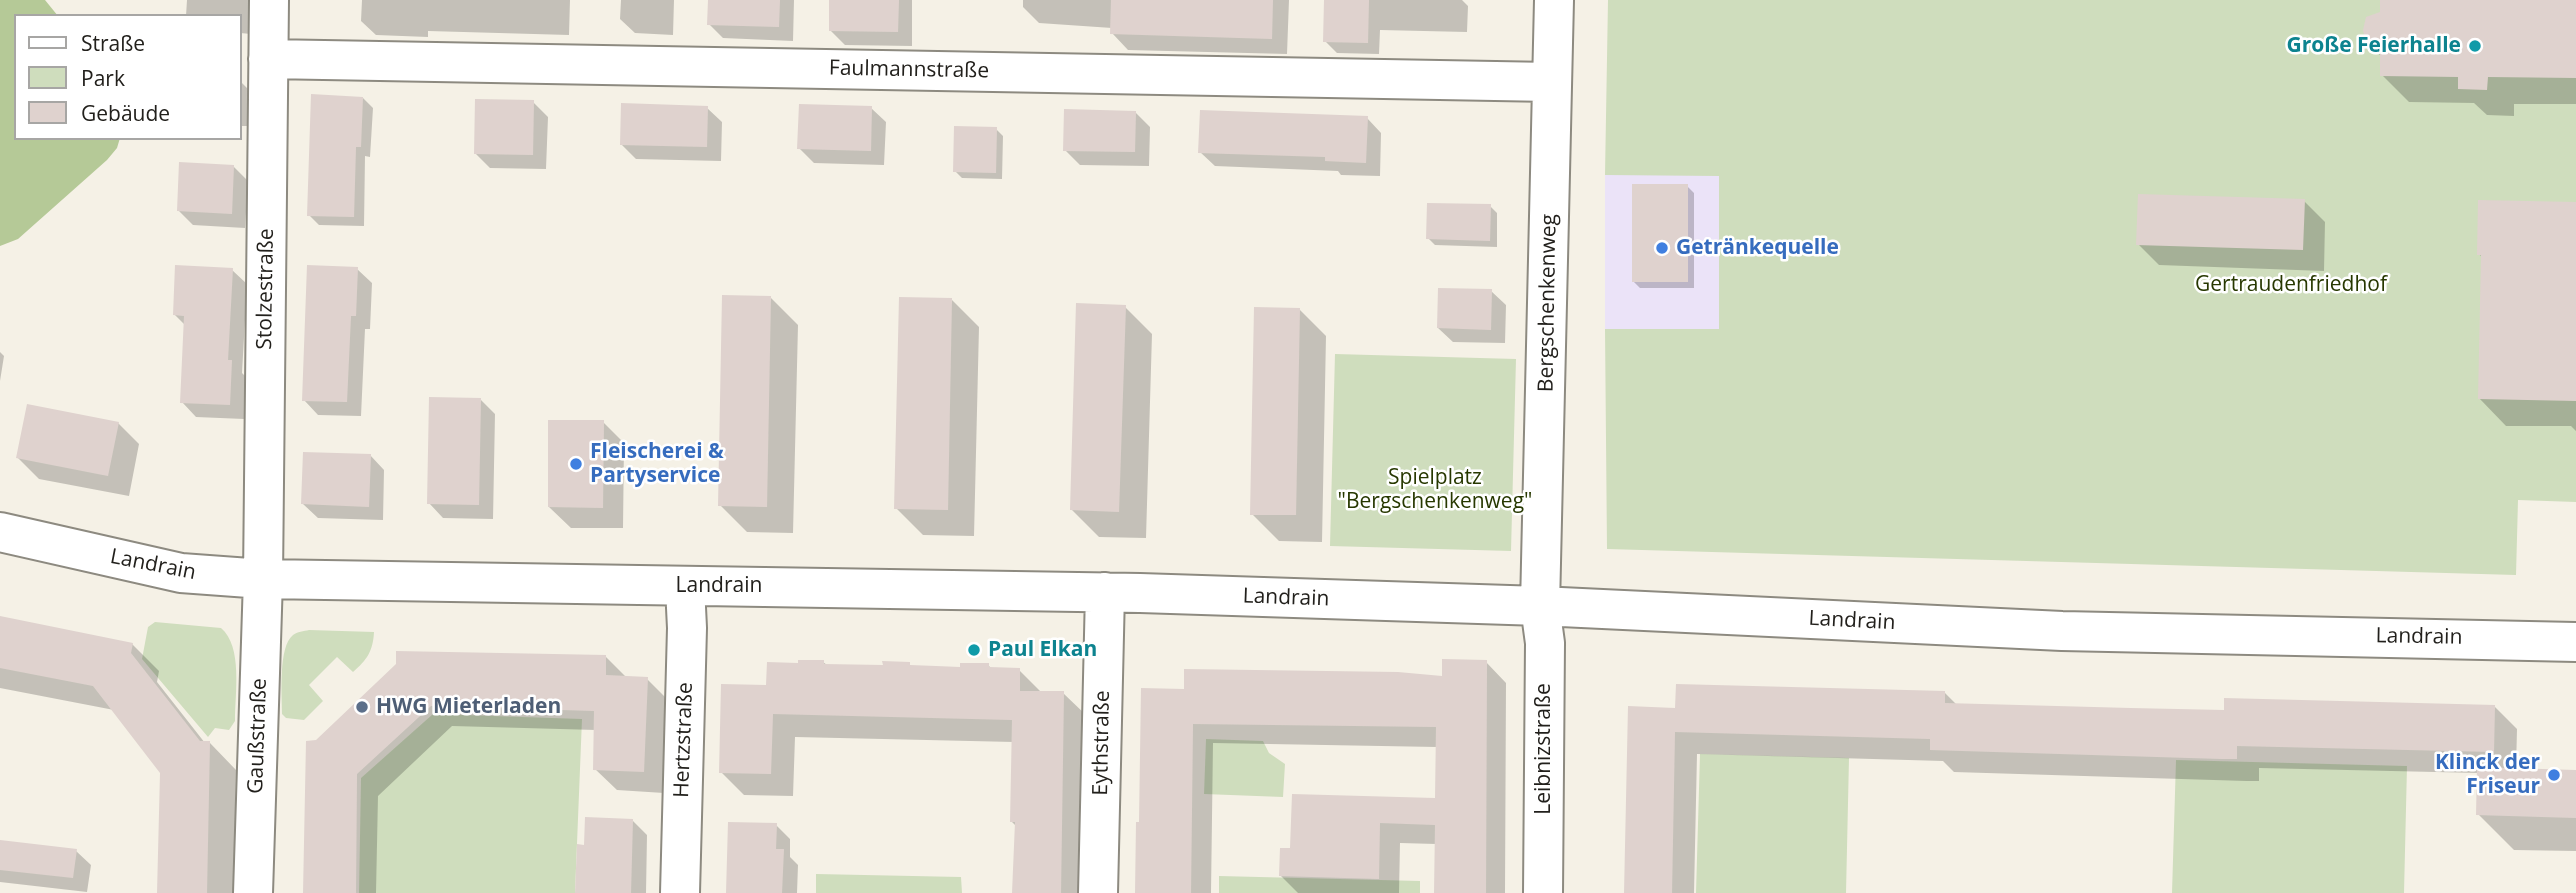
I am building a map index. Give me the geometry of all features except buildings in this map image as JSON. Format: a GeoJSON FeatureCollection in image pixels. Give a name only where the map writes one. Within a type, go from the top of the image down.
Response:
{"type":"FeatureCollection","features":[{"type":"Feature","properties":{"kind":"street","name":"Stolzestraße"},"geometry":{"type":"LineString","coordinates":[[263,579],[269,0]]}},
{"type":"Feature","properties":{"kind":"street","name":"Bergschenkenweg"},"geometry":{"type":"LineString","coordinates":[[1540,606],[1554,0]]}},
{"type":"Feature","properties":{"kind":"street","name":"Faulmannstraße"},"geometry":{"type":"LineString","coordinates":[[268,59],[1551,82]]}},
{"type":"Feature","properties":{"kind":"street","name":"Landrain"},"geometry":{"type":"LineString","coordinates":[[0,532],[181,573],[263,579],[1105,592],[1540,606],[2062,631],[2576,642]]}},
{"type":"Feature","properties":{"kind":"street","name":"Gaußstraße"},"geometry":{"type":"LineString","coordinates":[[253,893],[263,579]]}},
{"type":"Feature","properties":{"kind":"street","name":"Hertzstraße"},"geometry":{"type":"LineString","coordinates":[[680,893],[687,628],[685,587]]}},
{"type":"Feature","properties":{"kind":"street","name":"Eythstraße"},"geometry":{"type":"LineString","coordinates":[[1098,893],[1105,592]]}},
{"type":"Feature","properties":{"kind":"street","name":"Leibnizstraße"},"geometry":{"type":"LineString","coordinates":[[1540,606],[1545,643],[1543,893]]}},
{"type":"Feature","properties":{"kind":"shaded area"},"geometry":{"type":"Polygon","coordinates":[[[1605,175],[1719,175],[1719,329],[1605,329],[1605,175]]]}},
{"type":"Feature","properties":{"kind":"green space"},"geometry":{"type":"Polygon","coordinates":[[[0,0],[45,0],[56,14],[14,14],[14,140],[119,140],[117,148],[107,160],[18,239],[0,246],[0,0]]]}},
{"type":"Feature","properties":{"kind":"green space","name":"Gertraudenfriedhof"},"geometry":{"type":"Polygon","coordinates":[[[1608,0],[2576,0],[2576,502],[2518,500],[2516,575],[1607,549],[1605,329],[1719,329],[1719,176],[1605,175],[1608,0]]]}},
{"type":"Feature","properties":{"kind":"green space","name":"Spielplatz \"Bergschenkenweg\""},"geometry":{"type":"Polygon","coordinates":[[[1335,354],[1516,359],[1511,551],[1330,546],[1335,354]]]}},
{"type":"Feature","properties":{"kind":"green space"},"geometry":{"type":"Polygon","coordinates":[[[155,622],[221,628],[228,636],[236,671],[235,721],[229,730],[215,728],[208,737],[142,659],[148,627],[155,622]]]}},
{"type":"Feature","properties":{"kind":"green space"},"geometry":{"type":"Polygon","coordinates":[[[309,630],[374,632],[371,650],[353,672],[337,657],[309,685],[323,701],[304,720],[286,718],[282,714],[285,650],[293,635],[309,630]]]}},
{"type":"Feature","properties":{"kind":"green space"},"geometry":{"type":"Polygon","coordinates":[[[433,714],[582,719],[575,893],[359,893],[361,778],[433,714]]]}},
{"type":"Feature","properties":{"kind":"green space"},"geometry":{"type":"Polygon","coordinates":[[[1206,739],[1263,741],[1269,753],[1285,764],[1283,797],[1204,794],[1206,739]]]}},
{"type":"Feature","properties":{"kind":"green space"},"geometry":{"type":"Polygon","coordinates":[[[1700,754],[1849,758],[1846,893],[1696,893],[1700,754]]]}},
{"type":"Feature","properties":{"kind":"green space"},"geometry":{"type":"Polygon","coordinates":[[[2176,760],[2407,766],[2404,893],[2172,893],[2176,760]]]}},
{"type":"Feature","properties":{"kind":"green space"},"geometry":{"type":"Polygon","coordinates":[[[816,874],[961,877],[962,893],[816,893],[816,874]]]}},
{"type":"Feature","properties":{"kind":"green space"},"geometry":{"type":"Polygon","coordinates":[[[1219,876],[1420,881],[1420,893],[1219,893],[1219,876]]]}},
{"type":"Feature","properties":{"kind":"place","name":"Große Feierhalle"},"geometry":{"type":"Point","coordinates":[2475,46]}},
{"type":"Feature","properties":{"kind":"place","name":"Getränkequelle"},"geometry":{"type":"Point","coordinates":[1662,248]}},
{"type":"Feature","properties":{"kind":"place","name":"Fleischerei & Partyservice"},"geometry":{"type":"Point","coordinates":[576,464]}},
{"type":"Feature","properties":{"kind":"place","name":"Paul Elkan"},"geometry":{"type":"Point","coordinates":[974,650]}},
{"type":"Feature","properties":{"kind":"place","name":"HWG Mieterladen"},"geometry":{"type":"Point","coordinates":[362,707]}},
{"type":"Feature","properties":{"kind":"place","name":"Klinck der Friseur"},"geometry":{"type":"Point","coordinates":[2554,775]}}]}
